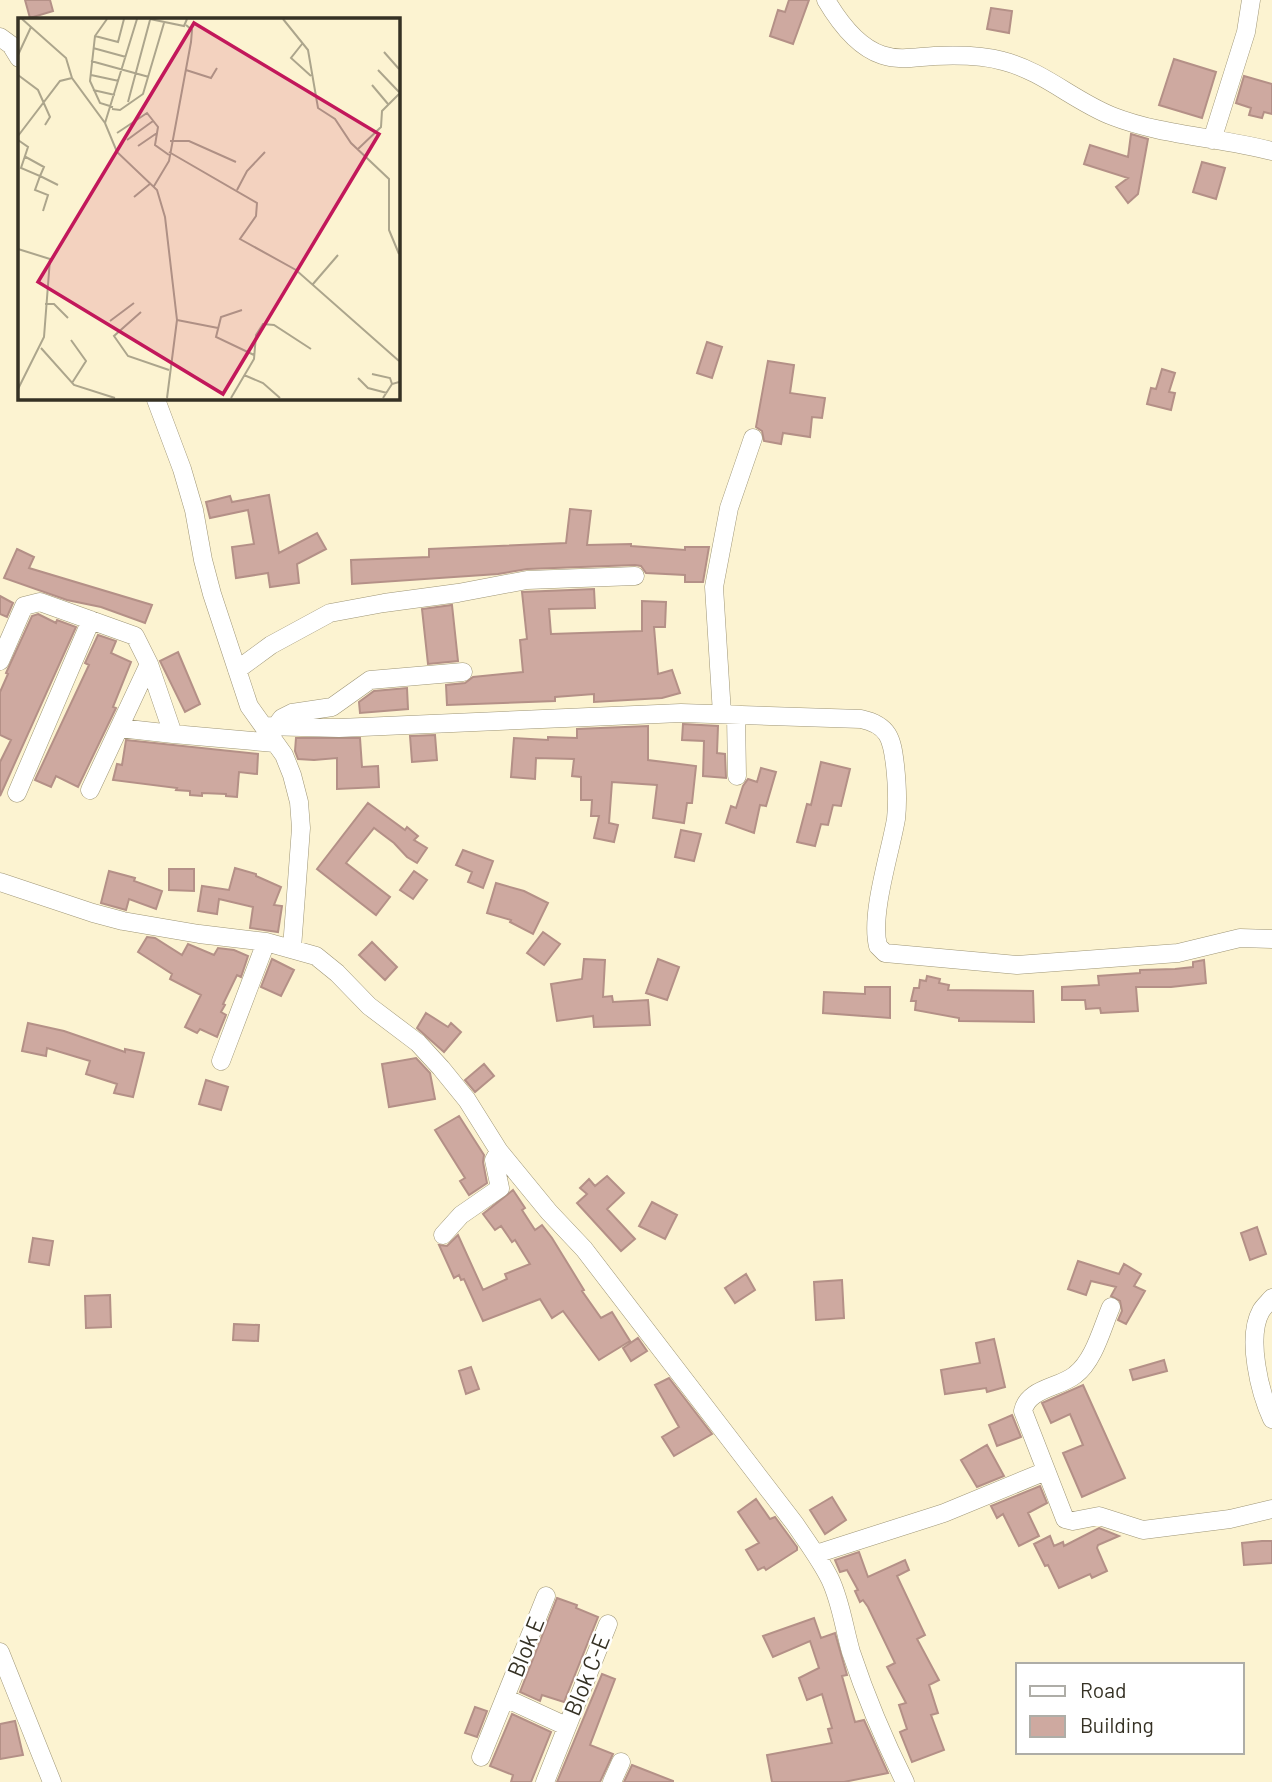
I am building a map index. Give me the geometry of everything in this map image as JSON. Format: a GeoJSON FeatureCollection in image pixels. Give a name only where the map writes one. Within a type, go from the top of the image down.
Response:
{"type":"FeatureCollection","features":[{"type":"Feature","properties":{"kind":"street"},"geometry":{"type":"LineString","coordinates":[[826,0],[856,39],[881,54],[900,59],[973,57],[1002,60],[1031,72],[1110,116],[1156,130],[1238,142],[1272,151]]}},
{"type":"Feature","properties":{"kind":"street"},"geometry":{"type":"LineString","coordinates":[[1212,139],[1246,32],[1251,0]]}},
{"type":"Feature","properties":{"kind":"street"},"geometry":{"type":"LineString","coordinates":[[0,37],[11,45],[18,56]]}},
{"type":"Feature","properties":{"kind":"street"},"geometry":{"type":"LineString","coordinates":[[156,399],[188,489],[203,560],[248,706],[272,732],[292,775],[299,802],[301,828],[292,948]]}},
{"type":"Feature","properties":{"kind":"street"},"geometry":{"type":"LineString","coordinates":[[737,776],[714,587],[729,508],[753,438]]}},
{"type":"Feature","properties":{"kind":"street"},"geometry":{"type":"LineString","coordinates":[[237,670],[271,645],[330,613],[527,580],[635,576]]}},
{"type":"Feature","properties":{"kind":"street"},"geometry":{"type":"LineString","coordinates":[[0,661],[24,606],[30,603],[40,602],[135,636],[149,664],[173,734]]}},
{"type":"Feature","properties":{"kind":"street"},"geometry":{"type":"LineString","coordinates":[[17,793],[90,620]]}},
{"type":"Feature","properties":{"kind":"street"},"geometry":{"type":"LineString","coordinates":[[90,790],[149,664]]}},
{"type":"Feature","properties":{"kind":"street"},"geometry":{"type":"LineString","coordinates":[[272,732],[282,718],[292,713],[332,707],[370,680],[463,672]]}},
{"type":"Feature","properties":{"kind":"street"},"geometry":{"type":"LineString","coordinates":[[119,728],[173,734],[272,732],[681,713],[861,719],[875,722],[887,732],[893,746],[897,798],[877,920],[878,946],[885,953],[1017,965],[1178,953],[1240,938],[1272,939]]}},
{"type":"Feature","properties":{"kind":"street"},"geometry":{"type":"LineString","coordinates":[[0,882],[123,921],[267,942],[316,956],[369,1006],[418,1043],[467,1100],[523,1183],[584,1249],[816,1554],[838,1600],[848,1641],[878,1725],[905,1782]]}},
{"type":"Feature","properties":{"kind":"street"},"geometry":{"type":"LineString","coordinates":[[221,1061],[267,942]]}},
{"type":"Feature","properties":{"kind":"street"},"geometry":{"type":"LineString","coordinates":[[443,1235],[461,1215],[500,1188],[494,1160],[499,1151]]}},
{"type":"Feature","properties":{"kind":"street"},"geometry":{"type":"LineString","coordinates":[[1272,1298],[1261,1310],[1256,1325],[1255,1343],[1262,1389],[1272,1419]]}},
{"type":"Feature","properties":{"kind":"street"},"geometry":{"type":"LineString","coordinates":[[1111,1307],[1079,1373],[1030,1397],[1023,1411],[1065,1518],[1073,1521],[1099,1516],[1143,1530],[1230,1519],[1272,1509]]}},
{"type":"Feature","properties":{"kind":"street"},"geometry":{"type":"LineString","coordinates":[[816,1554],[944,1513],[1046,1471]]}},
{"type":"Feature","properties":{"kind":"street","name":"Blok E"},"geometry":{"type":"LineString","coordinates":[[481,1757],[546,1596]]}},
{"type":"Feature","properties":{"kind":"street","name":"Blok C-E"},"geometry":{"type":"LineString","coordinates":[[545,1782],[608,1624]]}},
{"type":"Feature","properties":{"kind":"street"},"geometry":{"type":"LineString","coordinates":[[0,1652],[52,1782]]}},
{"type":"Feature","properties":{"kind":"street"},"geometry":{"type":"LineString","coordinates":[[505,1698],[566,1726]]}},
{"type":"Feature","properties":{"kind":"street"},"geometry":{"type":"LineString","coordinates":[[612,1782],[621,1762]]}},
{"type":"Feature","properties":{"kind":"building"},"geometry":{"type":"Polygon","coordinates":[[[25,0],[50,0],[53,11],[30,18],[25,0]]]}},
{"type":"Feature","properties":{"kind":"building"},"geometry":{"type":"Polygon","coordinates":[[[789,0],[809,0],[793,44],[770,36],[778,10],[785,12],[789,0]]]}},
{"type":"Feature","properties":{"kind":"building"},"geometry":{"type":"Polygon","coordinates":[[[991,8],[1012,11],[1009,33],[987,29],[991,8]]]}},
{"type":"Feature","properties":{"kind":"building"},"geometry":{"type":"Polygon","coordinates":[[[1174,59],[1216,72],[1202,118],[1159,105],[1174,59]]]}},
{"type":"Feature","properties":{"kind":"building"},"geometry":{"type":"Polygon","coordinates":[[[1244,76],[1272,84],[1272,114],[1264,112],[1262,118],[1249,115],[1251,108],[1236,103],[1244,76]]]}},
{"type":"Feature","properties":{"kind":"building"},"geometry":{"type":"Polygon","coordinates":[[[1131,134],[1148,139],[1138,194],[1128,203],[1116,187],[1128,178],[1084,164],[1090,145],[1128,157],[1131,134]]]}},
{"type":"Feature","properties":{"kind":"building"},"geometry":{"type":"Polygon","coordinates":[[[1202,162],[1225,168],[1216,199],[1193,192],[1202,162]]]}},
{"type":"Feature","properties":{"kind":"building"},"geometry":{"type":"Polygon","coordinates":[[[707,342],[722,347],[712,378],[697,373],[707,342]]]}},
{"type":"Feature","properties":{"kind":"building"},"geometry":{"type":"Polygon","coordinates":[[[768,361],[794,365],[790,393],[825,398],[822,418],[812,417],[810,437],[783,433],[781,444],[764,441],[762,431],[756,427],[768,361]]]}},
{"type":"Feature","properties":{"kind":"building"},"geometry":{"type":"Polygon","coordinates":[[[1162,369],[1175,373],[1169,392],[1175,393],[1171,410],[1147,404],[1151,388],[1156,389],[1162,369]]]}},
{"type":"Feature","properties":{"kind":"building"},"geometry":{"type":"Polygon","coordinates":[[[269,495],[279,553],[317,533],[326,549],[297,564],[299,583],[270,587],[268,573],[236,578],[232,547],[254,544],[248,510],[210,518],[206,502],[230,496],[232,502],[269,495]]]}},
{"type":"Feature","properties":{"kind":"building"},"geometry":{"type":"Polygon","coordinates":[[[570,509],[591,511],[587,545],[631,544],[685,550],[685,547],[709,547],[703,582],[685,582],[685,575],[646,573],[641,566],[635,565],[527,569],[498,574],[352,584],[351,560],[429,557],[429,549],[566,543],[570,509]]]}},
{"type":"Feature","properties":{"kind":"building"},"geometry":{"type":"Polygon","coordinates":[[[17,549],[34,557],[29,568],[152,605],[145,623],[4,578],[17,549]]]}},
{"type":"Feature","properties":{"kind":"building"},"geometry":{"type":"Polygon","coordinates":[[[594,589],[595,608],[549,609],[551,634],[642,631],[642,601],[666,602],[665,627],[654,627],[658,674],[672,670],[680,693],[662,698],[594,702],[594,694],[555,697],[555,701],[447,705],[446,685],[465,683],[473,677],[523,672],[520,640],[527,639],[522,592],[594,589]]]}},
{"type":"Feature","properties":{"kind":"building"},"geometry":{"type":"Polygon","coordinates":[[[0,596],[13,603],[7,617],[0,614],[0,596]]]}},
{"type":"Feature","properties":{"kind":"building"},"geometry":{"type":"Polygon","coordinates":[[[452,605],[458,661],[428,664],[422,609],[452,605]]]}},
{"type":"Feature","properties":{"kind":"building"},"geometry":{"type":"Polygon","coordinates":[[[38,614],[56,623],[57,620],[76,627],[0,796],[0,762],[11,740],[0,735],[0,692],[32,616],[38,614]]]}},
{"type":"Feature","properties":{"kind":"building"},"geometry":{"type":"Polygon","coordinates":[[[98,635],[116,641],[111,653],[131,662],[113,707],[116,708],[78,787],[56,776],[51,787],[35,780],[89,665],[85,663],[98,635]]]}},
{"type":"Feature","properties":{"kind":"building"},"geometry":{"type":"Polygon","coordinates":[[[178,652],[200,704],[185,712],[160,661],[178,652]]]}},
{"type":"Feature","properties":{"kind":"building"},"geometry":{"type":"Polygon","coordinates":[[[407,688],[408,709],[360,713],[359,702],[374,691],[407,688]]]}},
{"type":"Feature","properties":{"kind":"building"},"geometry":{"type":"Polygon","coordinates":[[[683,724],[718,726],[717,753],[725,754],[726,778],[703,776],[704,741],[682,740],[683,724]]]}},
{"type":"Feature","properties":{"kind":"building"},"geometry":{"type":"Polygon","coordinates":[[[648,726],[648,760],[696,766],[692,803],[687,803],[684,823],[653,818],[657,785],[612,782],[609,823],[618,825],[614,842],[594,838],[599,816],[591,816],[592,800],[581,800],[581,777],[572,776],[574,759],[536,758],[535,779],[511,777],[514,738],[577,738],[577,729],[648,726]]]}},
{"type":"Feature","properties":{"kind":"building"},"geometry":{"type":"Polygon","coordinates":[[[435,735],[437,760],[412,762],[410,736],[435,735]]]}},
{"type":"Feature","properties":{"kind":"building"},"geometry":{"type":"Polygon","coordinates":[[[296,738],[360,738],[362,767],[378,766],[379,787],[337,789],[337,758],[298,759],[295,751],[296,738]]]}},
{"type":"Feature","properties":{"kind":"building"},"geometry":{"type":"Polygon","coordinates":[[[126,740],[258,754],[257,774],[239,772],[237,797],[226,794],[190,795],[190,791],[176,790],[177,788],[113,780],[117,764],[122,765],[126,740]]]}},
{"type":"Feature","properties":{"kind":"building"},"geometry":{"type":"Polygon","coordinates":[[[821,762],[850,769],[841,806],[833,805],[828,825],[821,824],[815,846],[797,842],[807,804],[811,805],[821,762]]]}},
{"type":"Feature","properties":{"kind":"building"},"geometry":{"type":"Polygon","coordinates":[[[761,768],[776,772],[766,806],[760,805],[754,833],[726,823],[731,806],[736,808],[743,786],[748,779],[757,782],[761,768]]]}},
{"type":"Feature","properties":{"kind":"building"},"geometry":{"type":"Polygon","coordinates":[[[368,803],[405,830],[407,827],[418,836],[414,840],[427,848],[417,863],[374,828],[346,863],[390,897],[376,915],[317,869],[368,803]]]}},
{"type":"Feature","properties":{"kind":"building"},"geometry":{"type":"Polygon","coordinates":[[[681,830],[701,834],[694,861],[675,857],[681,830]]]}},
{"type":"Feature","properties":{"kind":"building"},"geometry":{"type":"Polygon","coordinates":[[[463,850],[493,861],[483,888],[468,882],[472,872],[456,865],[463,850]]]}},
{"type":"Feature","properties":{"kind":"building"},"geometry":{"type":"Polygon","coordinates":[[[235,868],[256,874],[281,887],[274,905],[282,906],[278,932],[250,928],[253,907],[219,899],[217,914],[198,911],[202,886],[229,890],[235,868]]]}},
{"type":"Feature","properties":{"kind":"building"},"geometry":{"type":"Polygon","coordinates":[[[169,869],[194,869],[194,891],[169,890],[169,869]]]}},
{"type":"Feature","properties":{"kind":"building"},"geometry":{"type":"Polygon","coordinates":[[[109,871],[135,878],[134,881],[162,891],[156,909],[129,899],[126,910],[101,903],[109,871]]]}},
{"type":"Feature","properties":{"kind":"building"},"geometry":{"type":"Polygon","coordinates":[[[414,871],[427,880],[413,899],[400,890],[414,871]]]}},
{"type":"Feature","properties":{"kind":"building"},"geometry":{"type":"Polygon","coordinates":[[[496,883],[524,891],[548,903],[533,934],[510,922],[511,920],[487,913],[496,883]]]}},
{"type":"Feature","properties":{"kind":"building"},"geometry":{"type":"Polygon","coordinates":[[[543,932],[560,944],[544,965],[527,953],[543,932]]]}},
{"type":"Feature","properties":{"kind":"building"},"geometry":{"type":"Polygon","coordinates":[[[147,937],[155,938],[182,955],[188,944],[214,955],[218,948],[234,950],[248,956],[241,977],[237,975],[223,1004],[225,1005],[221,1012],[226,1015],[217,1037],[200,1029],[197,1033],[185,1027],[201,995],[170,979],[172,974],[138,952],[147,937]]]}},
{"type":"Feature","properties":{"kind":"building"},"geometry":{"type":"Polygon","coordinates":[[[372,942],[397,967],[385,980],[359,955],[372,942]]]}},
{"type":"Feature","properties":{"kind":"building"},"geometry":{"type":"Polygon","coordinates":[[[272,959],[294,970],[281,996],[261,987],[272,959]]]}},
{"type":"Feature","properties":{"kind":"building"},"geometry":{"type":"Polygon","coordinates":[[[584,959],[605,960],[603,997],[612,996],[613,1002],[648,1000],[650,1025],[594,1027],[593,1016],[557,1021],[551,984],[582,979],[584,959]]]}},
{"type":"Feature","properties":{"kind":"building"},"geometry":{"type":"Polygon","coordinates":[[[658,959],[679,967],[667,1000],[646,993],[658,959]]]}},
{"type":"Feature","properties":{"kind":"building"},"geometry":{"type":"Polygon","coordinates":[[[1204,960],[1206,983],[1136,987],[1138,1011],[1101,1013],[1100,1008],[1086,1009],[1085,1000],[1062,1000],[1062,987],[1099,985],[1098,976],[1193,967],[1193,962],[1204,960]]]}},
{"type":"Feature","properties":{"kind":"building"},"geometry":{"type":"Polygon","coordinates":[[[927,976],[940,979],[939,983],[949,985],[948,990],[1033,991],[1034,1022],[959,1021],[959,1018],[915,1010],[916,1001],[911,1001],[914,988],[919,988],[920,980],[926,981],[927,976]]]}},
{"type":"Feature","properties":{"kind":"building"},"geometry":{"type":"Polygon","coordinates":[[[865,987],[890,987],[890,1018],[823,1013],[824,992],[865,994],[865,987]]]}},
{"type":"Feature","properties":{"kind":"building"},"geometry":{"type":"Polygon","coordinates":[[[426,1013],[448,1027],[451,1023],[461,1032],[444,1052],[417,1028],[426,1013]]]}},
{"type":"Feature","properties":{"kind":"building"},"geometry":{"type":"Polygon","coordinates":[[[28,1023],[64,1031],[125,1052],[125,1049],[144,1053],[133,1097],[114,1093],[117,1084],[86,1074],[90,1061],[47,1048],[46,1056],[22,1051],[28,1023]]]}},
{"type":"Feature","properties":{"kind":"building"},"geometry":{"type":"Polygon","coordinates":[[[416,1058],[430,1073],[435,1099],[389,1107],[382,1064],[416,1058]]]}},
{"type":"Feature","properties":{"kind":"building"},"geometry":{"type":"Polygon","coordinates":[[[484,1064],[494,1076],[475,1092],[465,1080],[484,1064]]]}},
{"type":"Feature","properties":{"kind":"building"},"geometry":{"type":"Polygon","coordinates":[[[206,1080],[228,1087],[221,1110],[199,1104],[206,1080]]]}},
{"type":"Feature","properties":{"kind":"building"},"geometry":{"type":"Polygon","coordinates":[[[459,1116],[484,1155],[487,1183],[469,1195],[460,1181],[465,1178],[435,1130],[459,1116]]]}},
{"type":"Feature","properties":{"kind":"building"},"geometry":{"type":"Polygon","coordinates":[[[607,1176],[624,1193],[607,1209],[635,1239],[621,1251],[577,1203],[587,1194],[580,1188],[589,1179],[595,1186],[607,1176]]]}},
{"type":"Feature","properties":{"kind":"building"},"geometry":{"type":"Polygon","coordinates":[[[513,1190],[535,1230],[542,1225],[552,1238],[601,1318],[612,1312],[630,1341],[599,1360],[563,1311],[552,1318],[540,1299],[483,1321],[464,1279],[461,1280],[459,1275],[454,1278],[439,1245],[447,1246],[458,1235],[483,1290],[507,1279],[505,1274],[530,1264],[515,1240],[512,1242],[501,1226],[495,1230],[483,1214],[513,1190]]]}},
{"type":"Feature","properties":{"kind":"building"},"geometry":{"type":"Polygon","coordinates":[[[652,1202],[677,1215],[665,1239],[639,1226],[652,1202]]]}},
{"type":"Feature","properties":{"kind":"building"},"geometry":{"type":"Polygon","coordinates":[[[1257,1227],[1266,1254],[1250,1260],[1241,1233],[1257,1227]]]}},
{"type":"Feature","properties":{"kind":"building"},"geometry":{"type":"Polygon","coordinates":[[[33,1238],[53,1241],[49,1265],[29,1262],[33,1238]]]}},
{"type":"Feature","properties":{"kind":"building"},"geometry":{"type":"Polygon","coordinates":[[[1078,1261],[1119,1274],[1124,1264],[1141,1274],[1134,1286],[1145,1291],[1126,1324],[1118,1320],[1122,1311],[1120,1301],[1111,1296],[1116,1287],[1091,1281],[1086,1295],[1068,1289],[1078,1261]]]}},
{"type":"Feature","properties":{"kind":"building"},"geometry":{"type":"Polygon","coordinates":[[[746,1274],[755,1290],[735,1303],[725,1288],[746,1274]]]}},
{"type":"Feature","properties":{"kind":"building"},"geometry":{"type":"Polygon","coordinates":[[[842,1280],[844,1318],[816,1320],[814,1282],[842,1280]]]}},
{"type":"Feature","properties":{"kind":"building"},"geometry":{"type":"Polygon","coordinates":[[[110,1295],[111,1327],[86,1328],[85,1296],[110,1295]]]}},
{"type":"Feature","properties":{"kind":"building"},"geometry":{"type":"Polygon","coordinates":[[[234,1324],[259,1325],[258,1341],[233,1340],[234,1324]]]}},
{"type":"Feature","properties":{"kind":"building"},"geometry":{"type":"Polygon","coordinates":[[[638,1338],[647,1351],[631,1361],[623,1348],[638,1338]]]}},
{"type":"Feature","properties":{"kind":"building"},"geometry":{"type":"Polygon","coordinates":[[[994,1339],[1005,1387],[987,1392],[986,1388],[945,1394],[941,1370],[980,1363],[976,1343],[994,1339]]]}},
{"type":"Feature","properties":{"kind":"building"},"geometry":{"type":"Polygon","coordinates":[[[1164,1360],[1167,1371],[1133,1380],[1130,1370],[1164,1360]]]}},
{"type":"Feature","properties":{"kind":"building"},"geometry":{"type":"Polygon","coordinates":[[[471,1367],[479,1389],[466,1394],[459,1371],[471,1367]]]}},
{"type":"Feature","properties":{"kind":"building"},"geometry":{"type":"Polygon","coordinates":[[[669,1378],[712,1434],[674,1456],[662,1437],[679,1427],[655,1385],[669,1378]]]}},
{"type":"Feature","properties":{"kind":"building"},"geometry":{"type":"Polygon","coordinates":[[[1083,1385],[1125,1478],[1082,1497],[1063,1453],[1083,1445],[1070,1414],[1051,1423],[1042,1403],[1083,1385]]]}},
{"type":"Feature","properties":{"kind":"building"},"geometry":{"type":"Polygon","coordinates":[[[1012,1415],[1021,1437],[997,1446],[989,1425],[1012,1415]]]}},
{"type":"Feature","properties":{"kind":"building"},"geometry":{"type":"Polygon","coordinates":[[[987,1445],[1004,1476],[977,1487],[961,1460],[987,1445]]]}},
{"type":"Feature","properties":{"kind":"building"},"geometry":{"type":"Polygon","coordinates":[[[1040,1486],[1047,1503],[1028,1513],[1039,1536],[1019,1546],[1003,1514],[997,1518],[991,1506],[1040,1486]]]}},
{"type":"Feature","properties":{"kind":"building"},"geometry":{"type":"Polygon","coordinates":[[[832,1497],[846,1520],[825,1534],[810,1510],[832,1497]]]}},
{"type":"Feature","properties":{"kind":"building"},"geometry":{"type":"Polygon","coordinates":[[[756,1499],[770,1519],[775,1517],[797,1547],[797,1550],[766,1570],[764,1567],[758,1570],[746,1550],[759,1543],[738,1512],[756,1499]]]}},
{"type":"Feature","properties":{"kind":"building"},"geometry":{"type":"Polygon","coordinates":[[[1099,1528],[1119,1536],[1098,1545],[1107,1571],[1092,1578],[1090,1574],[1059,1588],[1034,1544],[1050,1536],[1054,1546],[1063,1542],[1064,1546],[1099,1528]]]}},
{"type":"Feature","properties":{"kind":"building"},"geometry":{"type":"Polygon","coordinates":[[[1272,1541],[1272,1563],[1244,1565],[1242,1543],[1272,1541]]]}},
{"type":"Feature","properties":{"kind":"building"},"geometry":{"type":"Polygon","coordinates":[[[859,1552],[868,1577],[905,1560],[909,1570],[897,1576],[925,1635],[917,1639],[939,1680],[929,1685],[938,1713],[931,1715],[944,1750],[912,1762],[900,1732],[907,1729],[899,1705],[906,1703],[887,1667],[895,1663],[868,1607],[863,1600],[860,1602],[855,1591],[858,1590],[847,1570],[840,1572],[835,1560],[859,1552]]]}},
{"type":"Feature","properties":{"kind":"building"},"geometry":{"type":"Polygon","coordinates":[[[557,1598],[598,1617],[564,1702],[542,1695],[540,1701],[520,1692],[557,1598]]]}},
{"type":"Feature","properties":{"kind":"building"},"geometry":{"type":"Polygon","coordinates":[[[814,1618],[821,1638],[835,1633],[847,1675],[842,1676],[855,1722],[864,1720],[888,1773],[844,1782],[772,1782],[767,1755],[832,1743],[828,1729],[832,1728],[822,1694],[807,1700],[799,1678],[819,1668],[810,1641],[773,1657],[763,1636],[814,1618]]]}},
{"type":"Feature","properties":{"kind":"building"},"geometry":{"type":"Polygon","coordinates":[[[602,1674],[615,1679],[590,1745],[613,1754],[600,1782],[557,1782],[602,1674]]]}},
{"type":"Feature","properties":{"kind":"building"},"geometry":{"type":"Polygon","coordinates":[[[475,1707],[487,1711],[477,1737],[465,1733],[475,1707]]]}},
{"type":"Feature","properties":{"kind":"building"},"geometry":{"type":"Polygon","coordinates":[[[512,1714],[551,1732],[531,1782],[511,1782],[513,1775],[490,1766],[512,1714]]]}},
{"type":"Feature","properties":{"kind":"building"},"geometry":{"type":"Polygon","coordinates":[[[15,1721],[23,1755],[0,1759],[0,1724],[15,1721]]]}},
{"type":"Feature","properties":{"kind":"building"},"geometry":{"type":"Polygon","coordinates":[[[632,1765],[673,1781],[673,1782],[624,1782],[632,1765]]]}}]}
